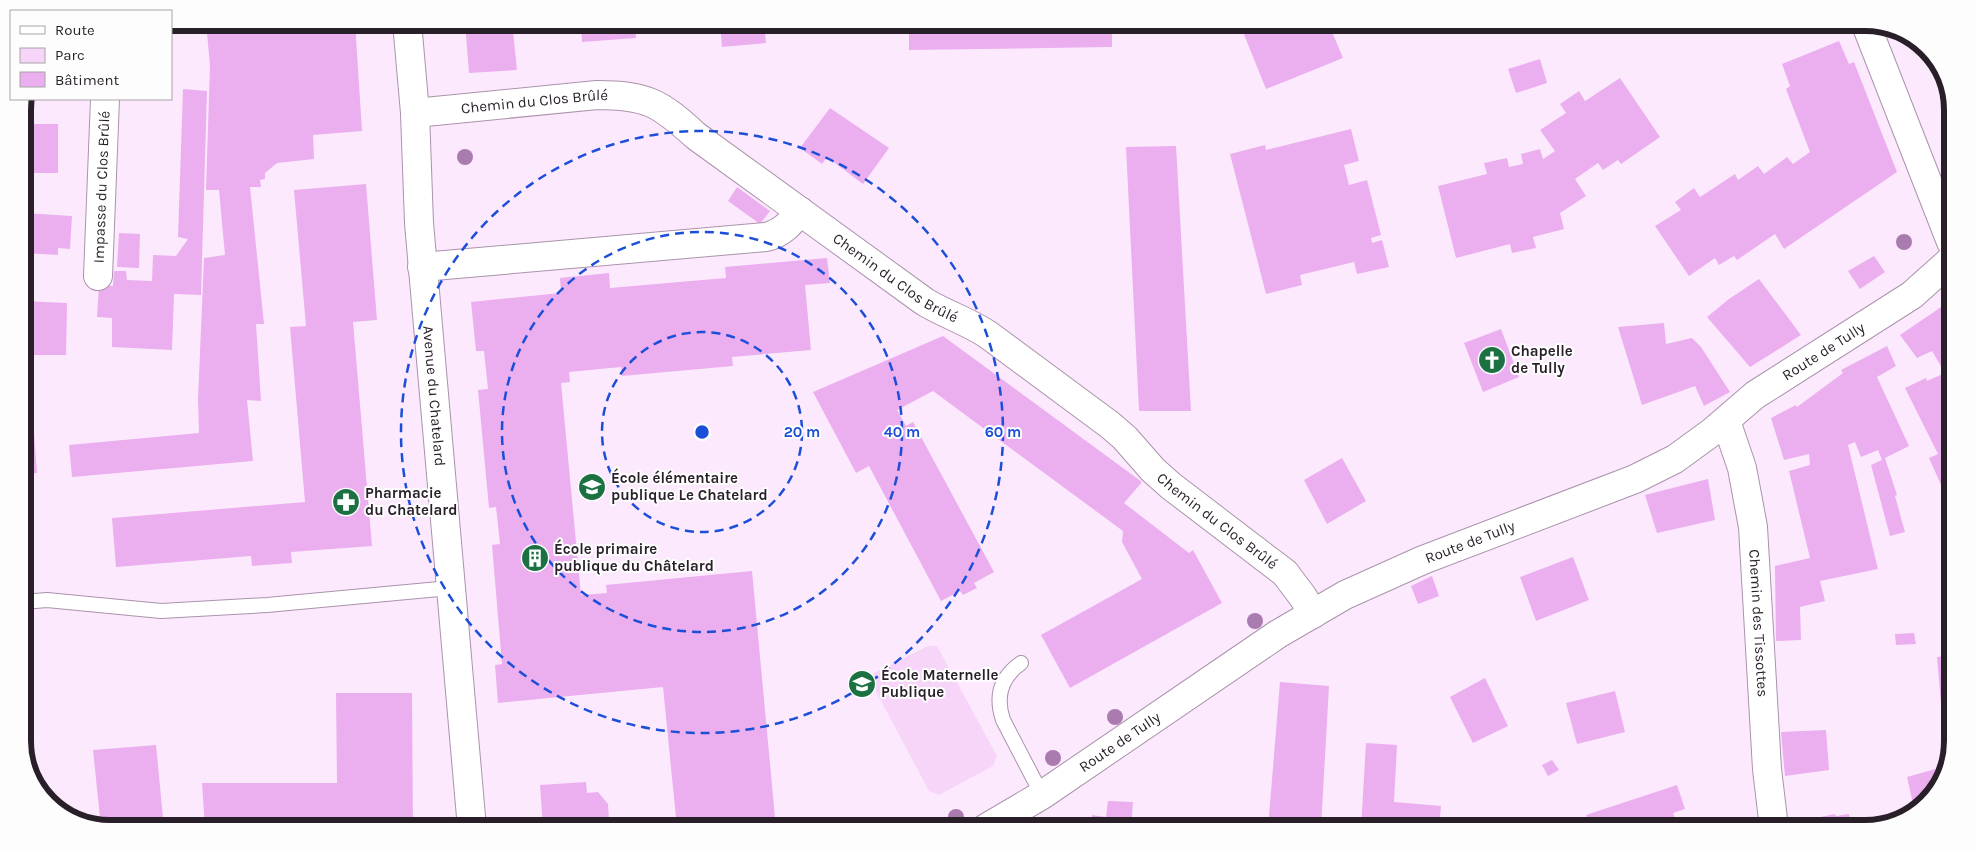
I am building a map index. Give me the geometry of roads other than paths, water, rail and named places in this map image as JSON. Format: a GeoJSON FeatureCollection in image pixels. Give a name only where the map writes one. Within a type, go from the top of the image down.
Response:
{"type":"FeatureCollection","features":[{"type":"Feature","properties":{"kind":"street","name":"Avenue du Chatelard"},"geometry":{"type":"LineString","coordinates":[[408,31],[415,113],[418,214],[422,267],[471,820]]}},
{"type":"Feature","properties":{"kind":"street"},"geometry":{"type":"LineString","coordinates":[[1869,31],[1944,224]]}},
{"type":"Feature","properties":{"kind":"street","name":"Chemin du Clos Brûlé"},"geometry":{"type":"LineString","coordinates":[[415,113],[578,96],[617,95],[654,103],[670,112],[696,136],[925,302],[938,310],[970,323],[1110,425],[1171,486],[1285,573],[1299,590],[1313,614]]}},
{"type":"Feature","properties":{"kind":"street","name":"Impasse du Clos Brûlé"},"geometry":{"type":"LineString","coordinates":[[98,276],[105,100]]}},
{"type":"Feature","properties":{"kind":"street"},"geometry":{"type":"LineString","coordinates":[[422,267],[766,237],[776,235],[784,230],[800,211]]}},
{"type":"Feature","properties":{"kind":"street","name":"Route de Tully"},"geometry":{"type":"LineString","coordinates":[[1000,820],[1042,795],[1250,653],[1345,595],[1423,560],[1655,469],[1694,446],[1763,390],[1912,295],[1944,266]]}},
{"type":"Feature","properties":{"kind":"street","name":"Chemin des Tissottes"},"geometry":{"type":"LineString","coordinates":[[1726,421],[1742,468],[1754,527],[1767,769],[1773,820]]}},
{"type":"Feature","properties":{"kind":"lane"},"geometry":{"type":"LineString","coordinates":[[31,601],[47,600],[161,611],[267,605],[450,588]]}},
{"type":"Feature","properties":{"kind":"lane"},"geometry":{"type":"LineString","coordinates":[[1021,663],[1005,677],[1001,687],[1000,710],[1042,795]]}},
{"type":"Feature","properties":{"kind":"place","name":"Chapelle de Tully"},"geometry":{"type":"Point","coordinates":[1492,360]}},
{"type":"Feature","properties":{"kind":"place","name":"École élémentaire publique Le Chatelard"},"geometry":{"type":"Point","coordinates":[592,487]}},
{"type":"Feature","properties":{"kind":"place","name":"Pharmacie du Chatelard"},"geometry":{"type":"Point","coordinates":[346,502]}},
{"type":"Feature","properties":{"kind":"place","name":"École primaire publique du Châtelard"},"geometry":{"type":"Point","coordinates":[535,558]}},
{"type":"Feature","properties":{"kind":"place","name":"École Maternelle Publique"},"geometry":{"type":"Point","coordinates":[862,684]}}]}
